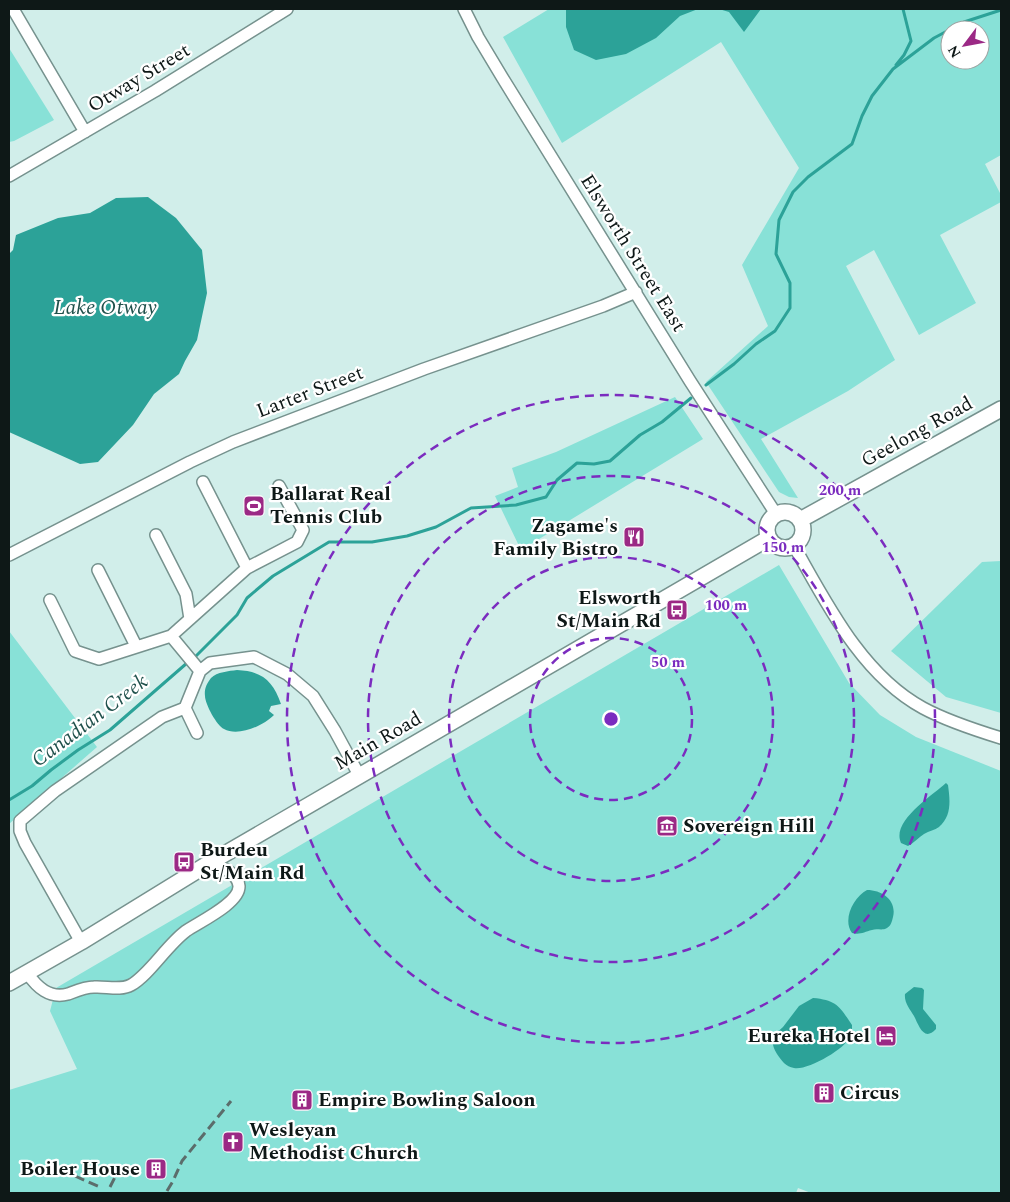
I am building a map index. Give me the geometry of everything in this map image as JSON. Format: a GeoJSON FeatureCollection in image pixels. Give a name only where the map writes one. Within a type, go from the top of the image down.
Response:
{"type":"FeatureCollection","features":[{"type":"Feature","properties":{"kind":"main road","name":"Geelong Road"},"geometry":{"type":"LineString","coordinates":[[800,520],[1001,409]]}},
{"type":"Feature","properties":{"kind":"main road"},"geometry":{"type":"LineString","coordinates":[[787,512],[795,514],[800,520],[803,534],[800,541],[794,546],[780,547],[769,538],[768,525],[776,514],[787,512]]}},
{"type":"Feature","properties":{"kind":"main road","name":"Main Road"},"geometry":{"type":"LineString","coordinates":[[9,983],[81,942],[211,862],[359,775],[769,538]]}},
{"type":"Feature","properties":{"kind":"street"},"geometry":{"type":"LineString","coordinates":[[13,9],[85,132]]}},
{"type":"Feature","properties":{"kind":"street","name":"Otway Street"},"geometry":{"type":"LineString","coordinates":[[9,176],[155,91],[287,9]]}},
{"type":"Feature","properties":{"kind":"street","name":"Elsworth Street East"},"geometry":{"type":"LineString","coordinates":[[464,9],[490,59],[705,405],[776,514]]}},
{"type":"Feature","properties":{"kind":"street","name":"Larter Street"},"geometry":{"type":"LineString","coordinates":[[9,555],[87,513],[226,444],[424,369],[603,306],[636,292]]}},
{"type":"Feature","properties":{"kind":"street"},"geometry":{"type":"LineString","coordinates":[[204,482],[247,568]]}},
{"type":"Feature","properties":{"kind":"street"},"geometry":{"type":"LineString","coordinates":[[50,600],[76,651],[99,659],[171,636],[247,568],[297,542],[303,530],[279,486]]}},
{"type":"Feature","properties":{"kind":"street"},"geometry":{"type":"LineString","coordinates":[[156,535],[186,594],[190,619]]}},
{"type":"Feature","properties":{"kind":"street"},"geometry":{"type":"LineString","coordinates":[[794,546],[855,646],[878,674],[906,697],[922,707],[940,716],[1001,738]]}},
{"type":"Feature","properties":{"kind":"street"},"geometry":{"type":"LineString","coordinates":[[98,570],[136,646]]}},
{"type":"Feature","properties":{"kind":"street"},"geometry":{"type":"LineString","coordinates":[[171,636],[200,671]]}},
{"type":"Feature","properties":{"kind":"street"},"geometry":{"type":"LineString","coordinates":[[81,942],[25,843],[20,829],[20,821],[55,791],[162,717],[185,708],[200,671],[210,663],[254,657],[287,674],[313,696],[359,775]]}},
{"type":"Feature","properties":{"kind":"street"},"geometry":{"type":"LineString","coordinates":[[185,708],[197,733]]}},
{"type":"Feature","properties":{"kind":"street"},"geometry":{"type":"LineString","coordinates":[[27,973],[39,989],[54,994],[64,995],[93,987],[114,988],[130,986],[183,934],[228,904],[237,894],[239,886],[236,878],[211,862]]}},
{"type":"Feature","properties":{"kind":"shaded area"},"geometry":{"type":"Polygon","coordinates":[[[549,9],[1001,9],[1001,155],[985,164],[1001,195],[1001,202],[940,235],[976,303],[919,335],[874,250],[846,266],[895,360],[848,391],[761,439],[798,498],[789,497],[779,492],[706,382],[768,326],[742,265],[799,168],[721,42],[562,143],[503,37],[549,9]]]}},
{"type":"Feature","properties":{"kind":"shaded area"},"geometry":{"type":"Polygon","coordinates":[[[9,48],[54,120],[9,142],[9,48]]]}},
{"type":"Feature","properties":{"kind":"shaded area"},"geometry":{"type":"Polygon","coordinates":[[[675,397],[703,439],[521,550],[495,496],[518,487],[512,468],[556,452],[675,397]]]}},
{"type":"Feature","properties":{"kind":"shaded area"},"geometry":{"type":"Polygon","coordinates":[[[1001,561],[1001,713],[946,697],[891,651],[982,562],[1001,561]]]}},
{"type":"Feature","properties":{"kind":"shaded area","name":"Sovereign Hill"},"geometry":{"type":"Polygon","coordinates":[[[779,565],[849,683],[880,715],[916,737],[1001,771],[1001,1193],[811,1193],[798,1188],[796,1193],[9,1193],[9,1090],[77,1069],[50,1011],[56,988],[779,565]]]}},
{"type":"Feature","properties":{"kind":"shaded area"},"geometry":{"type":"Polygon","coordinates":[[[9,631],[97,747],[9,824],[9,631]]]}},
{"type":"Feature","properties":{"kind":"water"},"geometry":{"type":"Polygon","coordinates":[[[566,9],[698,9],[680,16],[656,38],[626,54],[596,60],[574,50],[566,27],[566,9]]]}},
{"type":"Feature","properties":{"kind":"water"},"geometry":{"type":"Polygon","coordinates":[[[719,9],[761,9],[744,32],[729,12],[719,9]]]}},
{"type":"Feature","properties":{"kind":"water","name":"Lake Otway"},"geometry":{"type":"Polygon","coordinates":[[[148,197],[176,218],[202,250],[207,293],[197,340],[179,374],[154,394],[133,425],[98,462],[80,464],[9,432],[9,254],[13,250],[16,235],[58,218],[90,213],[116,198],[148,197]]]}},
{"type":"Feature","properties":{"kind":"water"},"geometry":{"type":"Polygon","coordinates":[[[237,670],[260,675],[270,683],[281,704],[271,706],[269,711],[274,715],[264,723],[236,732],[224,729],[218,724],[209,709],[205,689],[211,678],[216,674],[237,670]]]}},
{"type":"Feature","properties":{"kind":"water"},"geometry":{"type":"Polygon","coordinates":[[[946,783],[948,785],[949,808],[943,823],[908,846],[901,843],[899,835],[907,818],[946,783]]]}},
{"type":"Feature","properties":{"kind":"water"},"geometry":{"type":"Polygon","coordinates":[[[867,890],[883,894],[891,901],[894,911],[892,922],[885,929],[852,933],[848,921],[851,909],[862,893],[867,890]]]}},
{"type":"Feature","properties":{"kind":"water"},"geometry":{"type":"Polygon","coordinates":[[[914,987],[924,990],[923,1009],[936,1025],[936,1029],[932,1033],[928,1034],[922,1031],[905,1000],[905,994],[914,987]]]}},
{"type":"Feature","properties":{"kind":"water"},"geometry":{"type":"Polygon","coordinates":[[[813,998],[828,1001],[837,1006],[852,1025],[851,1034],[847,1042],[834,1053],[808,1066],[794,1068],[784,1063],[777,1054],[773,1045],[773,1036],[783,1027],[799,1006],[813,998]]]}},
{"type":"Feature","properties":{"kind":"waterway"},"geometry":{"type":"LineString","coordinates":[[896,65],[911,41],[903,9]]}},
{"type":"Feature","properties":{"kind":"waterway","name":"Canadian Creek"},"geometry":{"type":"LineString","coordinates":[[706,385],[775,331],[790,308],[790,283],[776,254],[779,220],[793,192],[808,177],[852,144],[862,116],[872,96],[893,69],[934,38],[964,22],[1001,10]]}},
{"type":"Feature","properties":{"kind":"waterway","name":"Canadian Creek"},"geometry":{"type":"LineString","coordinates":[[196,656],[237,615],[247,598],[273,576],[329,542],[372,542],[407,536],[436,527],[471,508],[516,505],[546,497],[557,480],[577,463],[594,464],[610,461],[640,435],[662,422],[691,398]]}},
{"type":"Feature","properties":{"kind":"waterway","name":"Canadian Creek"},"geometry":{"type":"LineString","coordinates":[[9,800],[32,786],[78,750],[110,730],[187,663]]}},
{"type":"Feature","properties":{"kind":"railway"},"geometry":{"type":"LineString","coordinates":[[167,1191],[182,1161],[231,1101]]}},
{"type":"Feature","properties":{"kind":"railway"},"geometry":{"type":"LineString","coordinates":[[75,1176],[100,1187]]}},
{"type":"Feature","properties":{"kind":"railway"},"geometry":{"type":"LineString","coordinates":[[110,1187],[115,1177]]}},
{"type":"Feature","properties":{"kind":"place","name":"Ballarat Real Tennis Club"},"geometry":{"type":"Point","coordinates":[254,506]}},
{"type":"Feature","properties":{"kind":"place","name":"Zagame's Family Bistro"},"geometry":{"type":"Point","coordinates":[634,537]}},
{"type":"Feature","properties":{"kind":"place","name":"Elsworth St/Main Rd"},"geometry":{"type":"Point","coordinates":[677,610]}},
{"type":"Feature","properties":{"kind":"place","name":"Sovereign Hill"},"geometry":{"type":"Point","coordinates":[667,826]}},
{"type":"Feature","properties":{"kind":"place","name":"Burdeu St/Main Rd"},"geometry":{"type":"Point","coordinates":[184,862]}},
{"type":"Feature","properties":{"kind":"place","name":"Eureka Hotel"},"geometry":{"type":"Point","coordinates":[886,1036]}},
{"type":"Feature","properties":{"kind":"place","name":"Circus"},"geometry":{"type":"Point","coordinates":[824,1093]}},
{"type":"Feature","properties":{"kind":"place","name":"Empire Bowling Saloon"},"geometry":{"type":"Point","coordinates":[302,1100]}},
{"type":"Feature","properties":{"kind":"place","name":"Wesleyan Methodist Church"},"geometry":{"type":"Point","coordinates":[233,1142]}},
{"type":"Feature","properties":{"kind":"place","name":"Boiler House"},"geometry":{"type":"Point","coordinates":[156,1169]}}]}
